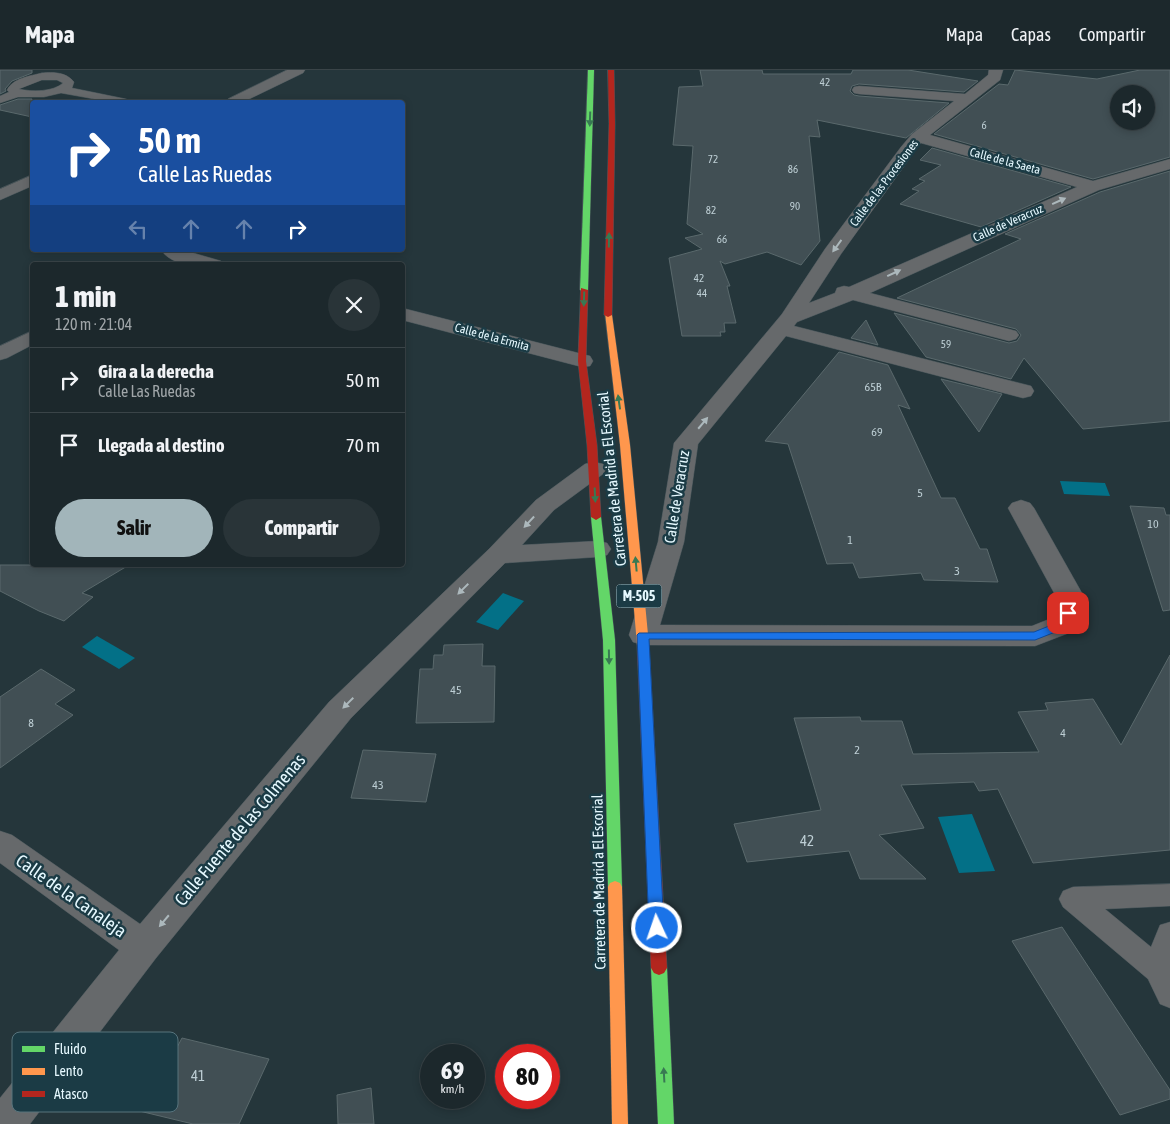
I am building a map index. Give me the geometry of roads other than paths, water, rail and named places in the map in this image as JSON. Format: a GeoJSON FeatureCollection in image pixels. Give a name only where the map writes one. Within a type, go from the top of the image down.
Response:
{"type":"FeatureCollection","features":[{"type":"Feature","properties":{"kind":"highway","name":"Carretera de Madrid a El Escorial"},"geometry":{"type":"LineString","coordinates":[[591,70],[582,361],[594,469],[598,549],[609,640],[620,1124]]}},
{"type":"Feature","properties":{"kind":"highway","name":"Carretera de Madrid a El Escorial"},"geometry":{"type":"LineString","coordinates":[[611,70],[612,124],[608,319],[625,445],[643,635],[666,1124]]}},
{"type":"Feature","properties":{"kind":"street"},"geometry":{"type":"LineString","coordinates":[[237,100],[298,70]]}},
{"type":"Feature","properties":{"kind":"street","name":"Calle de las Procesiones"},"geometry":{"type":"LineString","coordinates":[[816,279],[832,253],[918,137],[966,98],[995,78],[996,70]]}},
{"type":"Feature","properties":{"kind":"street"},"geometry":{"type":"LineString","coordinates":[[859,90],[966,98]]}},
{"type":"Feature","properties":{"kind":"street","name":"Calle de la Saeta"},"geometry":{"type":"LineString","coordinates":[[918,137],[1093,186]]}},
{"type":"Feature","properties":{"kind":"street","name":"Calle de Veracruz"},"geometry":{"type":"LineString","coordinates":[[785,324],[906,268],[1093,186],[1170,164]]}},
{"type":"Feature","properties":{"kind":"street"},"geometry":{"type":"LineString","coordinates":[[0,195],[30,181]]}},
{"type":"Feature","properties":{"kind":"street"},"geometry":{"type":"LineString","coordinates":[[178,255],[203,262]]}},
{"type":"Feature","properties":{"kind":"street"},"geometry":{"type":"LineString","coordinates":[[816,279],[832,288],[851,294],[1009,335]]}},
{"type":"Feature","properties":{"kind":"street","name":"Calle de Veracruz"},"geometry":{"type":"LineString","coordinates":[[643,635],[671,542],[686,443],[785,324],[816,279]]}},
{"type":"Feature","properties":{"kind":"street","name":"Calle de la Ermita"},"geometry":{"type":"LineString","coordinates":[[405,315],[582,361]]}},
{"type":"Feature","properties":{"kind":"street"},"geometry":{"type":"LineString","coordinates":[[785,324],[1023,391]]}},
{"type":"Feature","properties":{"kind":"street"},"geometry":{"type":"LineString","coordinates":[[0,354],[30,337]]}},
{"type":"Feature","properties":{"kind":"street","name":"Calle Fuente de las Colmenas"},"geometry":{"type":"LineString","coordinates":[[76,1032],[142,947],[340,710],[498,555],[545,505],[594,469]]}},
{"type":"Feature","properties":{"kind":"street"},"geometry":{"type":"LineString","coordinates":[[643,635],[1035,636],[1064,624],[1072,602],[1021,508]]}},
{"type":"Feature","properties":{"kind":"street"},"geometry":{"type":"LineString","coordinates":[[498,555],[598,549]]}},
{"type":"Feature","properties":{"kind":"street","name":"Calle de la Canaleja"},"geometry":{"type":"LineString","coordinates":[[0,845],[142,947]]}},
{"type":"Feature","properties":{"kind":"street","name":"Calle Fuente de las Colmenas"},"geometry":{"type":"LineString","coordinates":[[5,1124],[14,1112]]}},
{"type":"Feature","properties":{"kind":"lane"},"geometry":{"type":"LineString","coordinates":[[18,93],[13,90],[14,87],[27,80],[60,77],[73,72]]}},
{"type":"Feature","properties":{"kind":"lane"},"geometry":{"type":"LineString","coordinates":[[60,77],[70,82],[62,90]]}},
{"type":"Feature","properties":{"kind":"lane"},"geometry":{"type":"LineString","coordinates":[[0,100],[18,93],[44,94],[62,90],[115,100]]}},
{"type":"Feature","properties":{"kind":"lane"},"geometry":{"type":"LineString","coordinates":[[1164,983],[1073,898],[1170,895]]}},
{"type":"Feature","properties":{"kind":"lane"},"geometry":{"type":"LineString","coordinates":[[1164,983],[1170,934]]}},
{"type":"Feature","properties":{"kind":"water"},"geometry":{"type":"Polygon","coordinates":[[[1060,481],[1105,483],[1110,496],[1064,494],[1060,481]]]}},
{"type":"Feature","properties":{"kind":"water"},"geometry":{"type":"Polygon","coordinates":[[[503,593],[524,601],[498,630],[476,622],[503,593]]]}},
{"type":"Feature","properties":{"kind":"water"},"geometry":{"type":"Polygon","coordinates":[[[97,636],[135,658],[119,669],[82,647],[97,636]]]}},
{"type":"Feature","properties":{"kind":"water"},"geometry":{"type":"Polygon","coordinates":[[[972,814],[995,871],[959,873],[938,817],[972,814]]]}}]}
